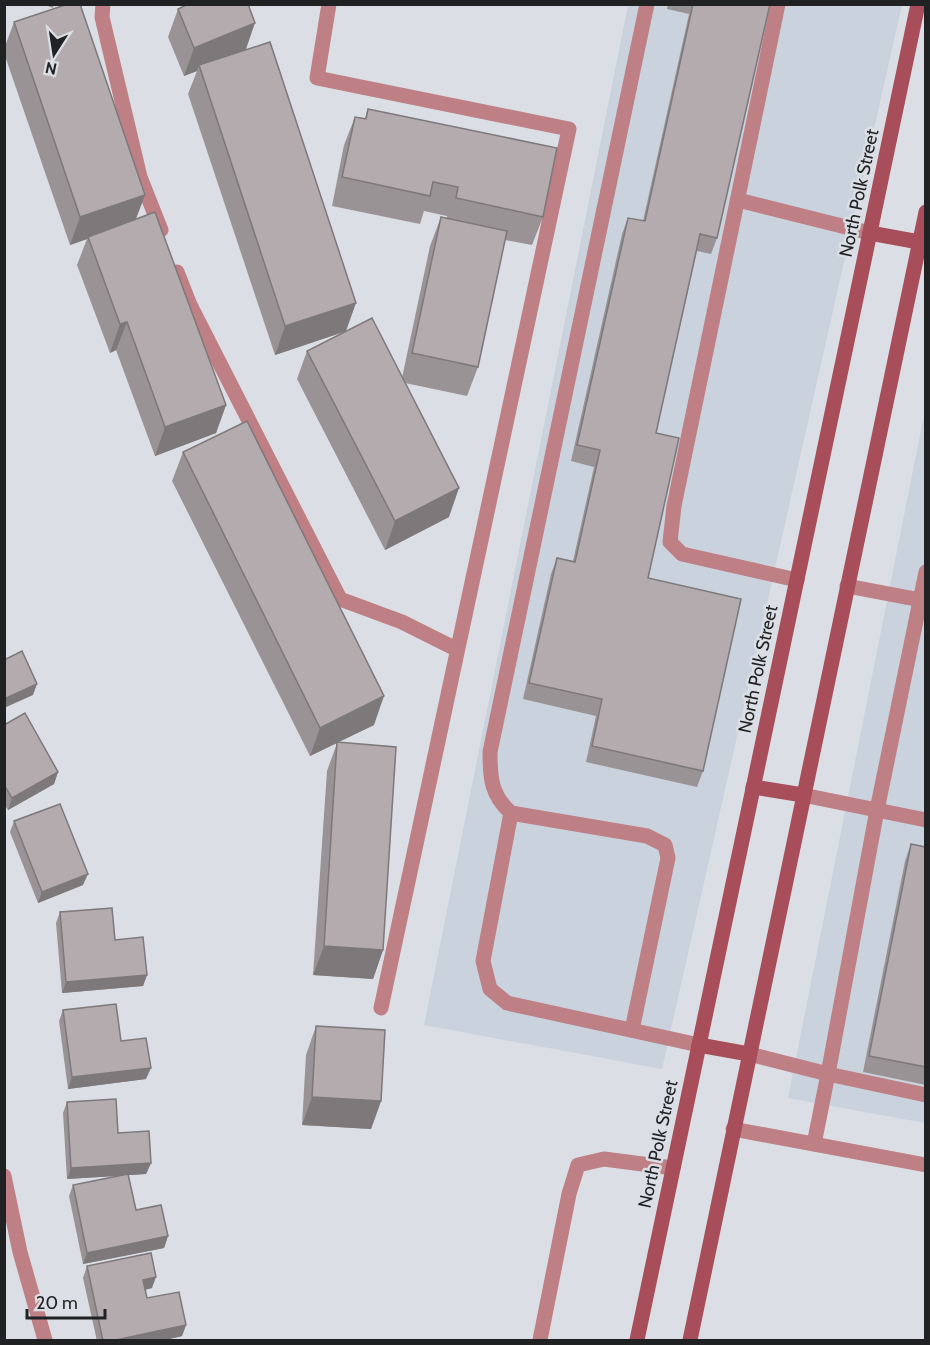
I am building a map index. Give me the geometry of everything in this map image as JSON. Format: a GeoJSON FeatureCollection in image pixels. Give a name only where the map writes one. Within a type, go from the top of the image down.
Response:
{"type":"FeatureCollection","features":[{"type":"Feature","properties":{"kind":"main road","name":"North Polk Street"},"geometry":{"type":"LineString","coordinates":[[636,1341],[918,4]]}},
{"type":"Feature","properties":{"kind":"main road"},"geometry":{"type":"LineString","coordinates":[[690,1341],[847,586],[922,243],[926,213]]}},
{"type":"Feature","properties":{"kind":"main road"},"geometry":{"type":"LineString","coordinates":[[870,233],[922,243]]}},
{"type":"Feature","properties":{"kind":"main road"},"geometry":{"type":"LineString","coordinates":[[753,787],[803,795]]}},
{"type":"Feature","properties":{"kind":"main road"},"geometry":{"type":"LineString","coordinates":[[699,1045],[749,1054]]}},
{"type":"Feature","properties":{"kind":"street"},"geometry":{"type":"LineString","coordinates":[[103,4],[102,17],[140,177],[165,241]]}},
{"type":"Feature","properties":{"kind":"street"},"geometry":{"type":"LineString","coordinates":[[329,4],[317,78],[569,129],[456,648],[381,1008]]}},
{"type":"Feature","properties":{"kind":"street"},"geometry":{"type":"LineString","coordinates":[[632,1030],[668,858],[665,845],[647,836],[511,813],[498,801],[489,780],[490,752],[647,4]]}},
{"type":"Feature","properties":{"kind":"street"},"geometry":{"type":"LineString","coordinates":[[778,4],[674,506],[670,542],[682,554],[797,580]]}},
{"type":"Feature","properties":{"kind":"street"},"geometry":{"type":"LineString","coordinates":[[738,200],[870,233]]}},
{"type":"Feature","properties":{"kind":"street"},"geometry":{"type":"LineString","coordinates":[[173,263],[190,305],[340,599],[402,622],[456,648]]}},
{"type":"Feature","properties":{"kind":"street"},"geometry":{"type":"LineString","coordinates":[[814,1144],[877,810],[926,572]]}},
{"type":"Feature","properties":{"kind":"street"},"geometry":{"type":"LineString","coordinates":[[847,586],[922,600]]}},
{"type":"Feature","properties":{"kind":"street"},"geometry":{"type":"LineString","coordinates":[[803,795],[926,820]]}},
{"type":"Feature","properties":{"kind":"street"},"geometry":{"type":"LineString","coordinates":[[511,813],[483,961],[490,989],[507,1003],[699,1045]]}},
{"type":"Feature","properties":{"kind":"street"},"geometry":{"type":"LineString","coordinates":[[749,1054],[926,1095]]}},
{"type":"Feature","properties":{"kind":"street"},"geometry":{"type":"LineString","coordinates":[[734,1129],[926,1165]]}},
{"type":"Feature","properties":{"kind":"street"},"geometry":{"type":"LineString","coordinates":[[540,1341],[569,1194],[578,1165],[604,1159],[673,1168]]}},
{"type":"Feature","properties":{"kind":"street"},"geometry":{"type":"LineString","coordinates":[[4,1176],[20,1252],[45,1341]]}},
{"type":"Feature","properties":{"kind":"shaded area"},"geometry":{"type":"Polygon","coordinates":[[[628,5],[902,5],[662,1069],[424,1025],[628,5]]]}},
{"type":"Feature","properties":{"kind":"shaded area"},"geometry":{"type":"Polygon","coordinates":[[[925,410],[925,1123],[788,1098],[925,410]]]}},
{"type":"Feature","properties":{"kind":"building"},"geometry":{"type":"Polygon","coordinates":[[[68,4],[80,4],[145,195],[80,217],[14,22],[68,4]]]}},
{"type":"Feature","properties":{"kind":"building"},"geometry":{"type":"Polygon","coordinates":[[[188,4],[248,4],[255,23],[194,48],[178,9],[188,4]]]}},
{"type":"Feature","properties":{"kind":"building"},"geometry":{"type":"Polygon","coordinates":[[[693,4],[770,4],[717,238],[700,234],[656,433],[679,438],[648,578],[741,599],[703,771],[592,746],[602,699],[529,683],[557,558],[575,562],[600,450],[577,445],[628,218],[645,221],[693,4]]]}},
{"type":"Feature","properties":{"kind":"building"},"geometry":{"type":"Polygon","coordinates":[[[270,42],[356,303],[285,326],[199,65],[270,42]]]}},
{"type":"Feature","properties":{"kind":"building"},"geometry":{"type":"Polygon","coordinates":[[[368,109],[557,148],[543,217],[456,198],[458,187],[433,182],[430,196],[342,177],[355,117],[366,119],[368,109]]]}},
{"type":"Feature","properties":{"kind":"building"},"geometry":{"type":"Polygon","coordinates":[[[155,212],[226,405],[165,427],[127,322],[120,324],[88,237],[155,212]]]}},
{"type":"Feature","properties":{"kind":"building"},"geometry":{"type":"Polygon","coordinates":[[[441,217],[507,231],[478,367],[412,353],[441,217]]]}},
{"type":"Feature","properties":{"kind":"building"},"geometry":{"type":"Polygon","coordinates":[[[372,318],[459,488],[395,521],[307,351],[372,318]]]}},
{"type":"Feature","properties":{"kind":"building"},"geometry":{"type":"Polygon","coordinates":[[[247,421],[384,696],[320,728],[183,452],[247,421]]]}},
{"type":"Feature","properties":{"kind":"building"},"geometry":{"type":"Polygon","coordinates":[[[22,651],[37,684],[4,699],[4,660],[22,651]]]}},
{"type":"Feature","properties":{"kind":"building"},"geometry":{"type":"Polygon","coordinates":[[[25,713],[58,772],[12,798],[4,785],[4,725],[25,713]]]}},
{"type":"Feature","properties":{"kind":"building"},"geometry":{"type":"Polygon","coordinates":[[[337,742],[396,747],[383,950],[324,946],[337,742]]]}},
{"type":"Feature","properties":{"kind":"building"},"geometry":{"type":"Polygon","coordinates":[[[60,804],[88,874],[42,892],[14,821],[60,804]]]}},
{"type":"Feature","properties":{"kind":"building"},"geometry":{"type":"Polygon","coordinates":[[[911,844],[926,847],[926,1067],[869,1056],[911,844]]]}},
{"type":"Feature","properties":{"kind":"building"},"geometry":{"type":"Polygon","coordinates":[[[112,908],[115,940],[143,937],[147,975],[66,982],[60,912],[112,908]]]}},
{"type":"Feature","properties":{"kind":"building"},"geometry":{"type":"Polygon","coordinates":[[[116,1004],[121,1041],[146,1038],[151,1068],[72,1077],[63,1010],[116,1004]]]}},
{"type":"Feature","properties":{"kind":"building"},"geometry":{"type":"Polygon","coordinates":[[[316,1026],[385,1030],[381,1101],[312,1097],[316,1026]]]}},
{"type":"Feature","properties":{"kind":"building"},"geometry":{"type":"Polygon","coordinates":[[[116,1099],[118,1133],[149,1131],[151,1163],[71,1168],[67,1102],[116,1099]]]}},
{"type":"Feature","properties":{"kind":"building"},"geometry":{"type":"Polygon","coordinates":[[[128,1174],[136,1210],[161,1205],[168,1236],[87,1253],[73,1185],[128,1174]]]}},
{"type":"Feature","properties":{"kind":"building"},"geometry":{"type":"Polygon","coordinates":[[[151,1253],[156,1277],[143,1280],[147,1298],[179,1292],[186,1325],[103,1341],[87,1266],[151,1253]]]}}]}
